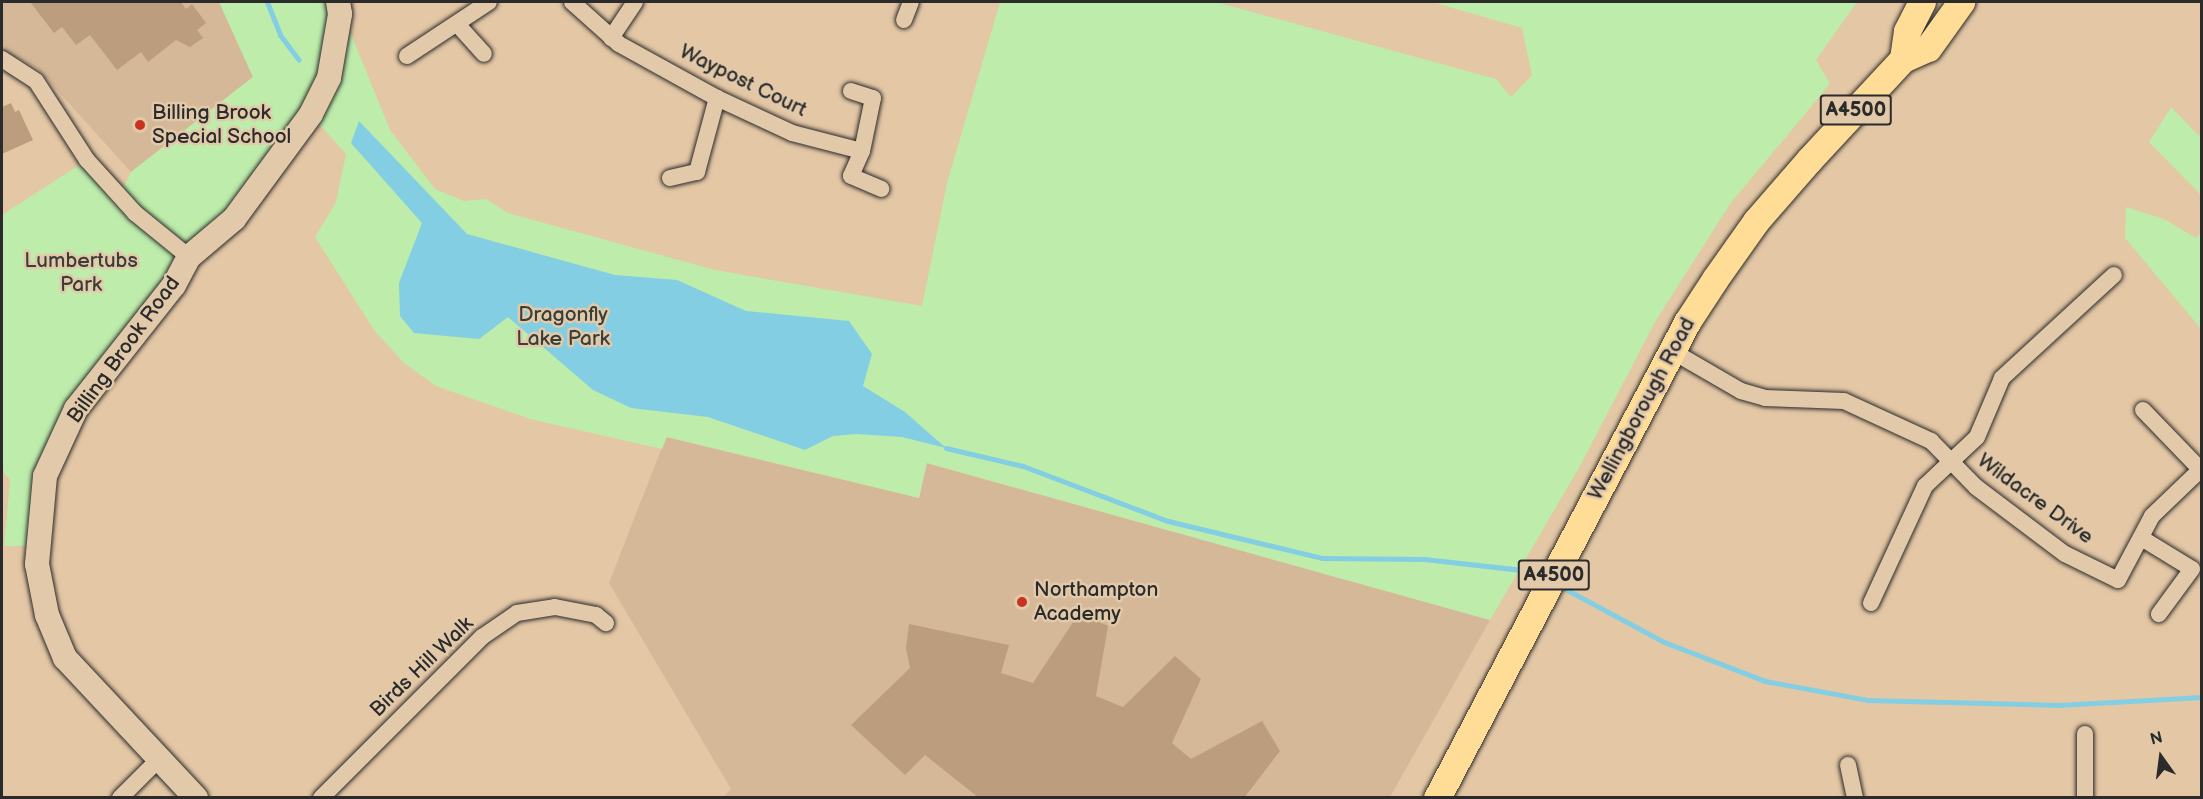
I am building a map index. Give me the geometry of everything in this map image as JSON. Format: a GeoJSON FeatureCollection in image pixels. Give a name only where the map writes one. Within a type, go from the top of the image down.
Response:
{"type":"FeatureCollection","features":[{"type":"Feature","properties":{"kind":"main road"},"geometry":{"type":"LineString","coordinates":[[1904,59],[1906,32],[1922,2]]}},
{"type":"Feature","properties":{"kind":"main road","name":"Wellingborough Road"},"geometry":{"type":"LineString","coordinates":[[1437,798],[1672,351],[1756,221],[1904,59],[1928,48],[1961,2]]}},
{"type":"Feature","properties":{"kind":"street","name":"Billing Brook Road"},"geometry":{"type":"LineString","coordinates":[[196,798],[65,658],[47,615],[36,546],[45,476],[76,409],[174,285],[189,257],[234,219],[311,114],[329,78],[340,14],[338,2]]}},
{"type":"Feature","properties":{"kind":"street"},"geometry":{"type":"LineString","coordinates":[[407,56],[489,2]]}},
{"type":"Feature","properties":{"kind":"street","name":"Waypost Court"},"geometry":{"type":"LineString","coordinates":[[572,2],[611,38],[717,98],[792,133],[862,151]]}},
{"type":"Feature","properties":{"kind":"street"},"geometry":{"type":"LineString","coordinates":[[611,38],[635,2]]}},
{"type":"Feature","properties":{"kind":"street"},"geometry":{"type":"LineString","coordinates":[[904,20],[911,2]]}},
{"type":"Feature","properties":{"kind":"street"},"geometry":{"type":"LineString","coordinates":[[458,24],[484,54]]}},
{"type":"Feature","properties":{"kind":"street"},"geometry":{"type":"LineString","coordinates":[[2,59],[36,81],[87,160],[135,213],[189,257]]}},
{"type":"Feature","properties":{"kind":"street"},"geometry":{"type":"LineString","coordinates":[[851,91],[873,98],[862,151],[851,176],[881,189]]}},
{"type":"Feature","properties":{"kind":"street"},"geometry":{"type":"LineString","coordinates":[[670,178],[697,172],[717,98]]}},
{"type":"Feature","properties":{"kind":"street"},"geometry":{"type":"LineString","coordinates":[[1871,603],[1925,486],[1977,437],[2002,378],[2114,275]]}},
{"type":"Feature","properties":{"kind":"street"},"geometry":{"type":"LineString","coordinates":[[1672,351],[1720,381],[1765,398],[1844,401],[1931,441],[1949,462]]}},
{"type":"Feature","properties":{"kind":"street"},"geometry":{"type":"LineString","coordinates":[[2142,410],[2201,468],[2152,516],[2143,539],[2192,570],[2159,614]]}},
{"type":"Feature","properties":{"kind":"street","name":"Wildacre Drive"},"geometry":{"type":"LineString","coordinates":[[1949,462],[2065,554],[2118,580],[2143,539]]}},
{"type":"Feature","properties":{"kind":"street","name":"Birds Hill Walk"},"geometry":{"type":"LineString","coordinates":[[321,798],[482,636],[517,613],[555,607],[596,615],[606,623]]}},
{"type":"Feature","properties":{"kind":"street"},"geometry":{"type":"LineString","coordinates":[[2085,734],[2085,798]]}},
{"type":"Feature","properties":{"kind":"street"},"geometry":{"type":"LineString","coordinates":[[120,798],[158,760]]}},
{"type":"Feature","properties":{"kind":"street"},"geometry":{"type":"LineString","coordinates":[[1848,765],[1855,798]]}},
{"type":"Feature","properties":{"kind":"shaded area","name":"Billing Brook Special School"},"geometry":{"type":"Polygon","coordinates":[[[2,2],[219,2],[253,77],[131,172],[37,68],[2,50],[2,2]]]}},
{"type":"Feature","properties":{"kind":"shaded area","name":"Northampton Academy"},"geometry":{"type":"Polygon","coordinates":[[[666,437],[919,498],[926,463],[1490,620],[1390,797],[723,798],[731,789],[609,583],[666,437]]]}},
{"type":"Feature","properties":{"kind":"green space"},"geometry":{"type":"Polygon","coordinates":[[[219,2],[338,2],[390,130],[435,189],[464,201],[486,199],[508,213],[715,270],[922,306],[947,183],[1000,2],[1216,2],[1496,79],[1511,97],[1532,75],[1522,28],[1432,2],[1857,2],[1816,60],[1830,84],[1730,204],[1655,322],[1580,466],[1490,620],[927,463],[919,498],[667,437],[662,449],[530,419],[436,386],[404,363],[374,330],[315,237],[336,202],[346,154],[311,115],[76,409],[36,546],[4,546],[10,480],[2,470],[2,215],[87,160],[119,196],[131,172],[253,77],[219,2]]]}},
{"type":"Feature","properties":{"kind":"green space"},"geometry":{"type":"Polygon","coordinates":[[[2171,107],[2201,138],[2201,195],[2149,142],[2171,107]]]}},
{"type":"Feature","properties":{"kind":"green space"},"geometry":{"type":"Polygon","coordinates":[[[2126,207],[2164,219],[2196,238],[2201,232],[2201,329],[2125,238],[2126,207]]]}},
{"type":"Feature","properties":{"kind":"water"},"geometry":{"type":"Polygon","coordinates":[[[359,121],[467,234],[615,275],[677,280],[746,311],[849,321],[872,354],[863,386],[905,412],[946,448],[902,437],[857,434],[833,436],[805,450],[708,417],[631,408],[593,390],[508,317],[479,339],[414,333],[400,316],[399,283],[422,223],[351,143],[359,121]]]}},
{"type":"Feature","properties":{"kind":"building"},"geometry":{"type":"Polygon","coordinates":[[[30,2],[181,2],[186,9],[192,4],[206,23],[197,30],[203,38],[190,47],[176,40],[148,62],[141,52],[117,70],[90,35],[76,45],[62,27],[54,33],[30,2]]]}},
{"type":"Feature","properties":{"kind":"building"},"geometry":{"type":"Polygon","coordinates":[[[11,103],[15,112],[19,110],[33,140],[2,154],[2,107],[11,103]]]}},
{"type":"Feature","properties":{"kind":"building"},"geometry":{"type":"Polygon","coordinates":[[[1079,613],[1108,626],[1096,696],[1123,707],[1175,656],[1201,679],[1172,743],[1191,759],[1262,721],[1280,751],[1244,798],[979,798],[925,755],[905,775],[851,725],[910,668],[906,648],[909,624],[1009,645],[1001,673],[1033,683],[1079,613]]]}},
{"type":"Feature","properties":{"kind":"waterway"},"geometry":{"type":"LineString","coordinates":[[267,2],[280,35],[299,60]]}},
{"type":"Feature","properties":{"kind":"waterway"},"geometry":{"type":"LineString","coordinates":[[946,448],[1023,466],[1168,521],[1322,558],[1424,559],[1531,571],[1544,578]]}},
{"type":"Feature","properties":{"kind":"waterway"},"geometry":{"type":"LineString","coordinates":[[1558,585],[1664,642],[1765,681],[1868,700],[2059,705],[2202,697]]}},
{"type":"Feature","properties":{"kind":"place","name":"Billing Brook Special School"},"geometry":{"type":"Point","coordinates":[140,125]}},
{"type":"Feature","properties":{"kind":"place","name":"Northampton Academy"},"geometry":{"type":"Point","coordinates":[1022,602]}},
{"type":"Feature","properties":{"kind":"park label","name":"Lumbertubs Park"},"geometry":{"type":"Point","coordinates":[81,273]}},
{"type":"Feature","properties":{"kind":"park label","name":"Dragonfly Lake Park"},"geometry":{"type":"Point","coordinates":[563,327]}}]}
